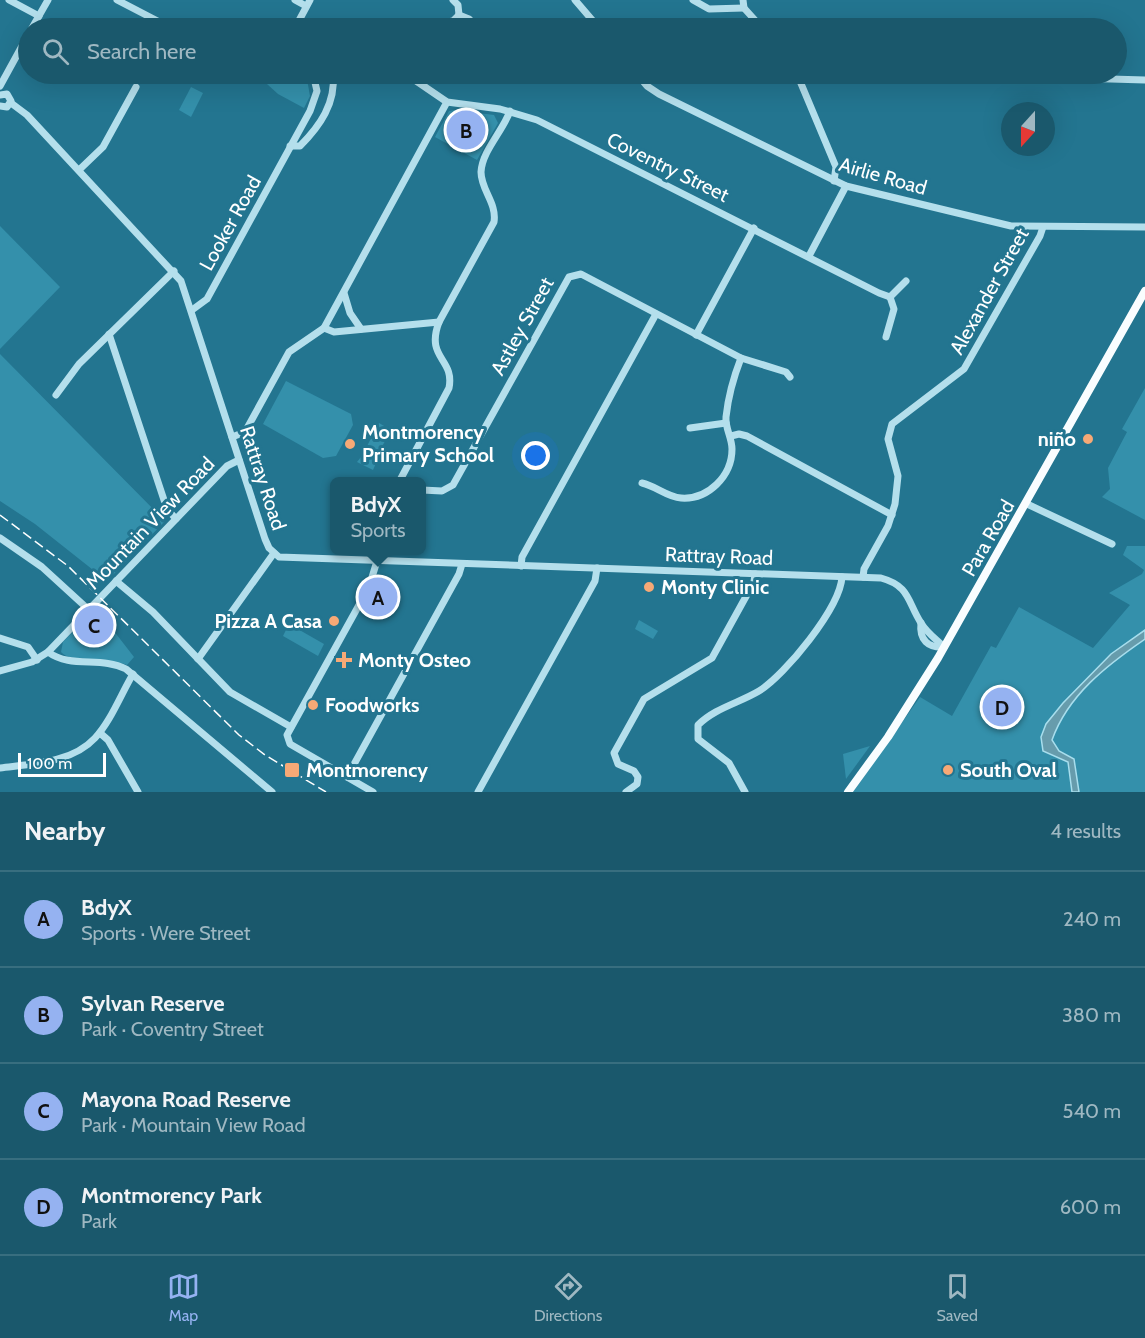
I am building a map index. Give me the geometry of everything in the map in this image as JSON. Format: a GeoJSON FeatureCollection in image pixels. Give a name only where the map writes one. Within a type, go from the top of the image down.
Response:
{"type":"FeatureCollection","features":[{"type":"Feature","properties":{"kind":"main road","name":"Para Road"},"geometry":{"type":"LineString","coordinates":[[848,792],[888,737],[944,647],[1027,504],[1145,291]]}},
{"type":"Feature","properties":{"kind":"street"},"geometry":{"type":"LineString","coordinates":[[9,0],[39,16],[48,0]]}},
{"type":"Feature","properties":{"kind":"street"},"geometry":{"type":"LineString","coordinates":[[117,0],[152,18]]}},
{"type":"Feature","properties":{"kind":"street"},"geometry":{"type":"LineString","coordinates":[[295,0],[308,3],[300,18]]}},
{"type":"Feature","properties":{"kind":"street"},"geometry":{"type":"LineString","coordinates":[[453,0],[458,5],[459,15]]}},
{"type":"Feature","properties":{"kind":"street"},"geometry":{"type":"LineString","coordinates":[[575,0],[590,18]]}},
{"type":"Feature","properties":{"kind":"street"},"geometry":{"type":"LineString","coordinates":[[693,0],[709,9],[744,4],[754,18]]}},
{"type":"Feature","properties":{"kind":"street"},"geometry":{"type":"LineString","coordinates":[[456,18],[459,15]]}},
{"type":"Feature","properties":{"kind":"street"},"geometry":{"type":"LineString","coordinates":[[459,15],[466,18]]}},
{"type":"Feature","properties":{"kind":"street"},"geometry":{"type":"LineString","coordinates":[[0,86],[18,54]]}},
{"type":"Feature","properties":{"kind":"street"},"geometry":{"type":"LineString","coordinates":[[3,95],[5,79]]}},
{"type":"Feature","properties":{"kind":"street"},"geometry":{"type":"LineString","coordinates":[[1127,79],[1145,80]]}},
{"type":"Feature","properties":{"kind":"street","name":"Looker Road"},"geometry":{"type":"LineString","coordinates":[[192,310],[207,299],[314,101],[317,91],[315,84]]}},
{"type":"Feature","properties":{"kind":"street","name":"Looker Road"},"geometry":{"type":"LineString","coordinates":[[290,146],[300,146],[323,118],[332,99],[333,84]]}},
{"type":"Feature","properties":{"kind":"street","name":"Coventry Street"},"geometry":{"type":"LineString","coordinates":[[421,84],[447,102],[510,111],[537,120],[890,297]]}},
{"type":"Feature","properties":{"kind":"street","name":"Airlie Road"},"geometry":{"type":"LineString","coordinates":[[645,84],[659,94],[846,186],[1011,226],[1145,227]]}},
{"type":"Feature","properties":{"kind":"street"},"geometry":{"type":"LineString","coordinates":[[801,84],[836,167],[834,181]]}},
{"type":"Feature","properties":{"kind":"street"},"geometry":{"type":"LineString","coordinates":[[79,170],[103,147],[136,87]]}},
{"type":"Feature","properties":{"kind":"street","name":"Rattray Road"},"geometry":{"type":"LineString","coordinates":[[3,95],[10,97],[11,103],[27,115],[181,281],[265,539],[274,554],[286,558],[863,577],[892,581],[911,599],[926,642],[933,648],[944,647]]}},
{"type":"Feature","properties":{"kind":"street"},"geometry":{"type":"LineString","coordinates":[[232,437],[245,432],[289,352],[324,328],[447,102]]}},
{"type":"Feature","properties":{"kind":"street"},"geometry":{"type":"LineString","coordinates":[[0,106],[7,107],[11,103]]}},
{"type":"Feature","properties":{"kind":"street"},"geometry":{"type":"LineString","coordinates":[[402,477],[449,388],[449,371],[435,346],[434,337],[439,322],[494,222],[494,206],[482,182],[481,169],[510,111]]}},
{"type":"Feature","properties":{"kind":"street"},"geometry":{"type":"LineString","coordinates":[[809,256],[846,186]]}},
{"type":"Feature","properties":{"kind":"street","name":"Alexander Street"},"geometry":{"type":"LineString","coordinates":[[863,577],[864,569],[892,515],[898,482],[888,439],[892,424],[902,414],[952,381],[971,360],[1043,227]]}},
{"type":"Feature","properties":{"kind":"street"},"geometry":{"type":"LineString","coordinates":[[696,335],[754,228]]}},
{"type":"Feature","properties":{"kind":"street"},"geometry":{"type":"LineString","coordinates":[[56,395],[79,364],[174,271]]}},
{"type":"Feature","properties":{"kind":"street","name":"Astley Street"},"geometry":{"type":"LineString","coordinates":[[426,490],[442,491],[453,485],[571,275],[581,274],[741,358],[786,372],[790,377]]}},
{"type":"Feature","properties":{"kind":"street"},"geometry":{"type":"LineString","coordinates":[[886,338],[894,309],[890,297],[906,281]]}},
{"type":"Feature","properties":{"kind":"street"},"geometry":{"type":"LineString","coordinates":[[344,293],[350,313],[361,329]]}},
{"type":"Feature","properties":{"kind":"street"},"geometry":{"type":"LineString","coordinates":[[521,566],[522,557],[656,314]]}},
{"type":"Feature","properties":{"kind":"street"},"geometry":{"type":"LineString","coordinates":[[324,328],[334,332],[439,322]]}},
{"type":"Feature","properties":{"kind":"street"},"geometry":{"type":"LineString","coordinates":[[110,334],[166,508],[176,519]]}},
{"type":"Feature","properties":{"kind":"street"},"geometry":{"type":"LineString","coordinates":[[642,483],[682,498],[698,497],[720,481],[729,462],[731,436],[726,423],[741,358]]}},
{"type":"Feature","properties":{"kind":"street"},"geometry":{"type":"LineString","coordinates":[[690,428],[726,423]]}},
{"type":"Feature","properties":{"kind":"street"},"geometry":{"type":"LineString","coordinates":[[731,436],[739,434],[747,436],[892,515]]}},
{"type":"Feature","properties":{"kind":"street","name":"Mountain View Road"},"geometry":{"type":"LineString","coordinates":[[0,671],[37,660],[48,652],[227,466],[239,460]]}},
{"type":"Feature","properties":{"kind":"street"},"geometry":{"type":"LineString","coordinates":[[1027,504],[1094,538],[1112,544]]}},
{"type":"Feature","properties":{"kind":"street"},"geometry":{"type":"LineString","coordinates":[[0,538],[42,567],[91,607]]}},
{"type":"Feature","properties":{"kind":"street"},"geometry":{"type":"LineString","coordinates":[[198,659],[274,554]]}},
{"type":"Feature","properties":{"kind":"street"},"geometry":{"type":"LineString","coordinates":[[359,560],[360,555]]}},
{"type":"Feature","properties":{"kind":"street"},"geometry":{"type":"LineString","coordinates":[[373,792],[290,744],[287,735],[369,587],[377,561]]}},
{"type":"Feature","properties":{"kind":"street"},"geometry":{"type":"LineString","coordinates":[[347,777],[455,581],[462,564]]}},
{"type":"Feature","properties":{"kind":"street"},"geometry":{"type":"LineString","coordinates":[[478,792],[595,581],[597,568]]}},
{"type":"Feature","properties":{"kind":"street"},"geometry":{"type":"LineString","coordinates":[[626,792],[634,787],[638,777],[634,771],[618,764],[614,753],[640,704],[649,694],[709,662],[754,582],[755,574]]}},
{"type":"Feature","properties":{"kind":"street"},"geometry":{"type":"LineString","coordinates":[[745,792],[734,768],[702,743],[696,734],[696,729],[702,721],[715,713],[762,689],[796,655],[831,609],[842,577]]}},
{"type":"Feature","properties":{"kind":"street"},"geometry":{"type":"LineString","coordinates":[[113,584],[153,612],[230,692],[291,727]]}},
{"type":"Feature","properties":{"kind":"street"},"geometry":{"type":"LineString","coordinates":[[0,638],[28,647],[37,660]]}},
{"type":"Feature","properties":{"kind":"street"},"geometry":{"type":"LineString","coordinates":[[48,652],[62,660],[113,663],[133,674],[225,755],[272,792]]}},
{"type":"Feature","properties":{"kind":"street"},"geometry":{"type":"LineString","coordinates":[[0,768],[63,758],[87,745],[100,733],[133,674]]}},
{"type":"Feature","properties":{"kind":"street"},"geometry":{"type":"LineString","coordinates":[[100,733],[108,740],[138,792]]}},
{"type":"Feature","properties":{"kind":"shaded area"},"geometry":{"type":"Polygon","coordinates":[[[267,84],[308,84],[310,96],[304,108],[278,94],[267,84]]]}},
{"type":"Feature","properties":{"kind":"shaded area"},"geometry":{"type":"Polygon","coordinates":[[[191,87],[203,93],[191,117],[179,110],[191,87]]]}},
{"type":"Feature","properties":{"kind":"shaded area"},"geometry":{"type":"Polygon","coordinates":[[[449,111],[494,115],[498,123],[477,160],[435,137],[449,111]]]}},
{"type":"Feature","properties":{"kind":"shaded area"},"geometry":{"type":"Polygon","coordinates":[[[0,226],[60,287],[0,349],[0,226]]]}},
{"type":"Feature","properties":{"kind":"shaded area"},"geometry":{"type":"Polygon","coordinates":[[[0,354],[165,521],[107,581],[35,524],[0,501],[0,354]]]}},
{"type":"Feature","properties":{"kind":"shaded area"},"geometry":{"type":"Polygon","coordinates":[[[286,381],[351,414],[353,425],[336,456],[323,458],[263,424],[286,381]]]}},
{"type":"Feature","properties":{"kind":"shaded area"},"geometry":{"type":"Polygon","coordinates":[[[1145,388],[1145,520],[1102,497],[1110,489],[1108,468],[1127,432],[1122,429],[1145,388]]]}},
{"type":"Feature","properties":{"kind":"shaded area"},"geometry":{"type":"Polygon","coordinates":[[[379,423],[391,430],[378,454],[366,448],[379,423]]]}},
{"type":"Feature","properties":{"kind":"shaded area"},"geometry":{"type":"Polygon","coordinates":[[[365,452],[377,461],[373,470],[357,462],[365,452]]]}},
{"type":"Feature","properties":{"kind":"shaded area"},"geometry":{"type":"Polygon","coordinates":[[[1127,546],[1145,546],[1145,792],[853,792],[920,697],[952,716],[991,646],[996,648],[1019,607],[1093,648],[1130,605],[1109,593],[1142,574],[1144,570],[1123,555],[1127,546]]]}},
{"type":"Feature","properties":{"kind":"shaded area"},"geometry":{"type":"Polygon","coordinates":[[[96,608],[134,657],[127,665],[82,660],[66,656],[61,652],[63,642],[96,608]]]}},
{"type":"Feature","properties":{"kind":"shaded area"},"geometry":{"type":"Polygon","coordinates":[[[639,620],[658,631],[653,639],[635,629],[639,620]]]}},
{"type":"Feature","properties":{"kind":"shaded area"},"geometry":{"type":"Polygon","coordinates":[[[289,624],[324,644],[318,656],[283,636],[289,624]]]}},
{"type":"Feature","properties":{"kind":"shaded area"},"geometry":{"type":"Polygon","coordinates":[[[1145,630],[1145,639],[1090,682],[1078,695],[1059,724],[1052,740],[1059,751],[1074,759],[1079,792],[1072,792],[1068,762],[1043,751],[1041,737],[1046,724],[1063,703],[1111,654],[1145,630]]]}},
{"type":"Feature","properties":{"kind":"shaded area"},"geometry":{"type":"Polygon","coordinates":[[[870,746],[846,779],[843,754],[870,746]]]}},
{"type":"Feature","properties":{"kind":"railway"},"geometry":{"type":"LineString","coordinates":[[0,515],[68,566],[239,735],[265,755],[326,792]]}},
{"type":"Feature","properties":{"kind":"place","name":"Sylvan Reserve"},"geometry":{"type":"Point","coordinates":[466,130]}},
{"type":"Feature","properties":{"kind":"place","name":"niño"},"geometry":{"type":"Point","coordinates":[1088,439]}},
{"type":"Feature","properties":{"kind":"place","name":"Montmorency Primary School"},"geometry":{"type":"Point","coordinates":[350,444]}},
{"type":"Feature","properties":{"kind":"place","name":"Monty Clinic"},"geometry":{"type":"Point","coordinates":[649,587]}},
{"type":"Feature","properties":{"kind":"place","name":"BdyX"},"geometry":{"type":"Point","coordinates":[378,597]}},
{"type":"Feature","properties":{"kind":"place","name":"Pizza A Casa"},"geometry":{"type":"Point","coordinates":[334,621]}},
{"type":"Feature","properties":{"kind":"place","name":"Mayona Road Reserve"},"geometry":{"type":"Point","coordinates":[94,625]}},
{"type":"Feature","properties":{"kind":"place","name":"Monty Osteo"},"geometry":{"type":"Point","coordinates":[344,660]}},
{"type":"Feature","properties":{"kind":"place","name":"Foodworks"},"geometry":{"type":"Point","coordinates":[313,705]}},
{"type":"Feature","properties":{"kind":"place","name":"Montmorency Park"},"geometry":{"type":"Point","coordinates":[1002,707]}},
{"type":"Feature","properties":{"kind":"place","name":"Montmorency"},"geometry":{"type":"Point","coordinates":[292,770]}},
{"type":"Feature","properties":{"kind":"place","name":"South Oval"},"geometry":{"type":"Point","coordinates":[948,770]}}]}
